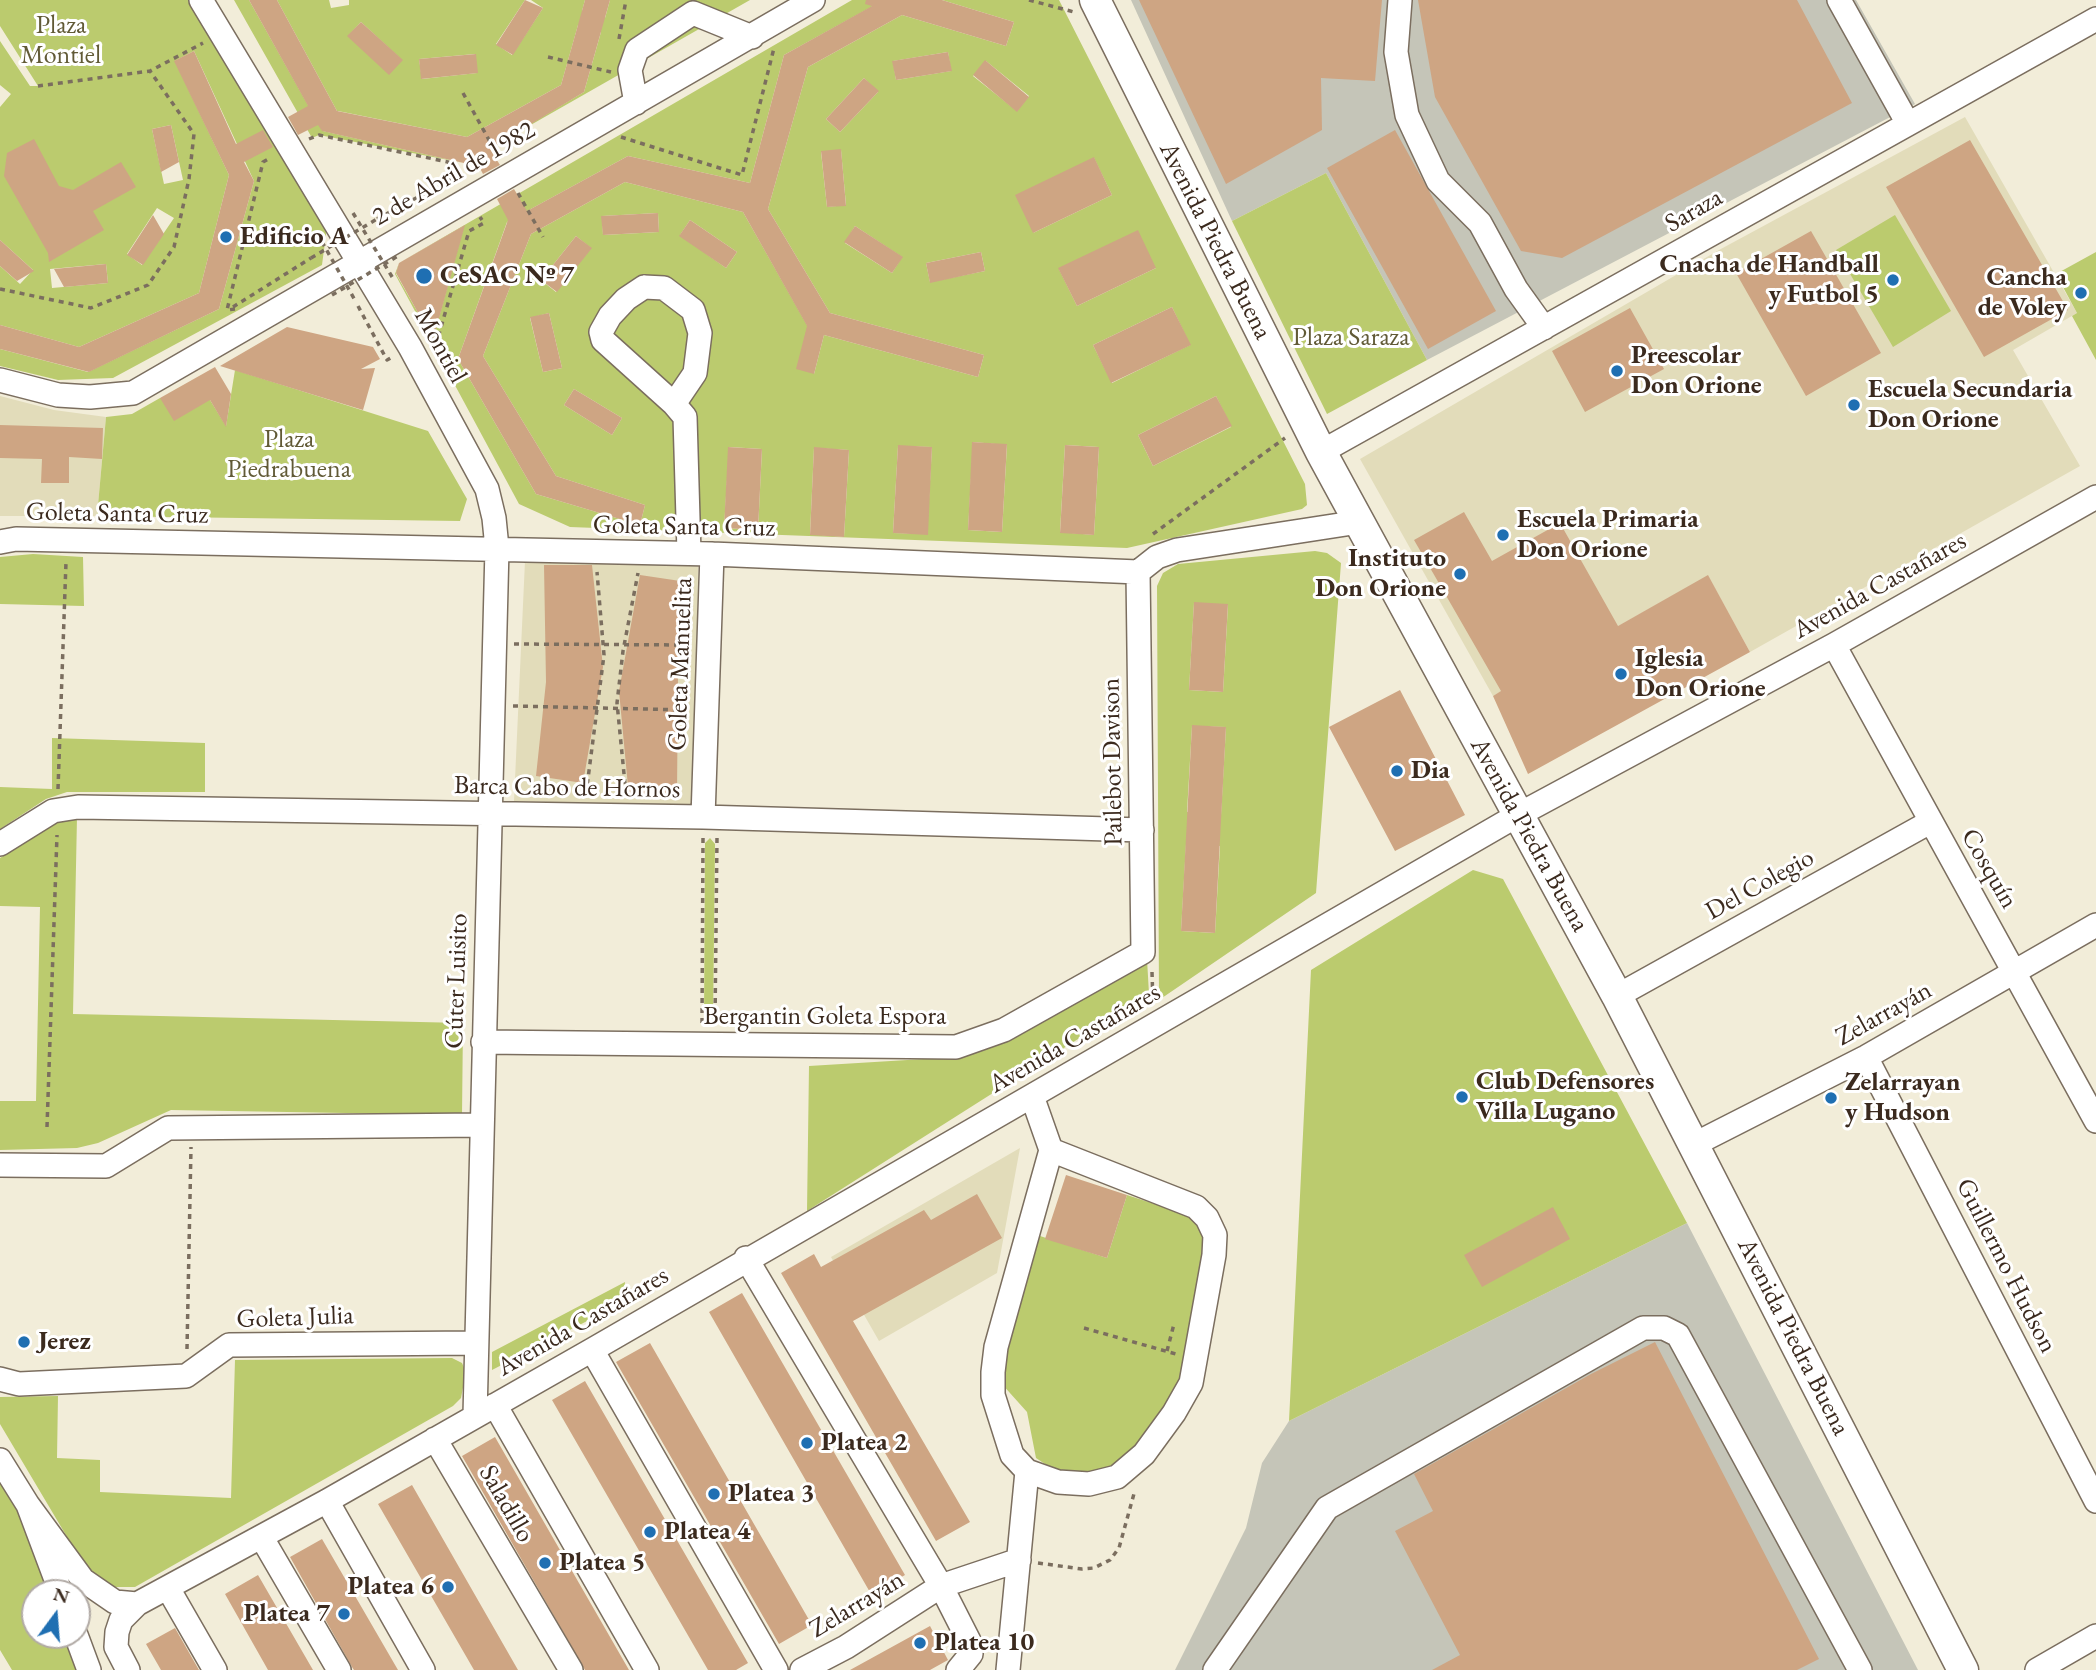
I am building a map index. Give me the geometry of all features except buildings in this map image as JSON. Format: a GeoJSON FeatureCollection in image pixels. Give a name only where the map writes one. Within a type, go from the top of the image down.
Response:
{"type":"FeatureCollection","features":[{"type":"Feature","properties":{"kind":"main road","name":"Avenida Piedra Buena"},"geometry":{"type":"LineString","coordinates":[[1100,10],[1321,452],[1695,1144],[1963,1670]]}},
{"type":"Feature","properties":{"kind":"street","name":"Montiel"},"geometry":{"type":"LineString","coordinates":[[201,0],[359,261],[487,489],[497,548]]}},
{"type":"Feature","properties":{"kind":"street","name":"2 de Abril de 1982"},"geometry":{"type":"LineString","coordinates":[[0,380],[58,395],[90,397],[133,393],[813,0]]}},
{"type":"Feature","properties":{"kind":"street"},"geometry":{"type":"LineString","coordinates":[[1400,0],[1396,51],[1407,115],[1438,181],[1480,223],[1516,289],[1544,328]]}},
{"type":"Feature","properties":{"kind":"street"},"geometry":{"type":"LineString","coordinates":[[1839,0],[1907,122]]}},
{"type":"Feature","properties":{"kind":"street"},"geometry":{"type":"LineString","coordinates":[[636,103],[629,70],[637,50],[693,13],[752,37]]}},
{"type":"Feature","properties":{"kind":"street","name":"Saraza"},"geometry":{"type":"LineString","coordinates":[[1321,452],[1907,122],[2096,19]]}},
{"type":"Feature","properties":{"kind":"street"},"geometry":{"type":"LineString","coordinates":[[674,404],[695,373],[700,332],[693,310],[664,288],[644,287],[626,299],[610,316],[601,332],[603,340],[685,417],[689,553]]}},
{"type":"Feature","properties":{"kind":"street","name":"Avenida Castañares"},"geometry":{"type":"LineString","coordinates":[[137,1604],[169,1590],[327,1502],[1518,815],[1834,645],[2096,497]]}},
{"type":"Feature","properties":{"kind":"street"},"geometry":{"type":"LineString","coordinates":[[1138,572],[1157,557],[1177,550],[1359,522]]}},
{"type":"Feature","properties":{"kind":"street","name":"Goleta Santa Cruz"},"geometry":{"type":"LineString","coordinates":[[0,542],[16,540],[689,553],[1138,572]]}},
{"type":"Feature","properties":{"kind":"street","name":"Cúter Luisito"},"geometry":{"type":"LineString","coordinates":[[485,1410],[476,1343],[497,548]]}},
{"type":"Feature","properties":{"kind":"street","name":"Goleta Manuelita"},"geometry":{"type":"LineString","coordinates":[[708,818],[712,554]]}},
{"type":"Feature","properties":{"kind":"street","name":"Pailebot Davison"},"geometry":{"type":"LineString","coordinates":[[1138,572],[1143,952]]}},
{"type":"Feature","properties":{"kind":"street","name":"Cosquín"},"geometry":{"type":"LineString","coordinates":[[1834,645],[2096,1121]]}},
{"type":"Feature","properties":{"kind":"street","name":"Barca Cabo de Hornos"},"geometry":{"type":"LineString","coordinates":[[0,844],[53,811],[78,807],[708,818],[1142,830]]}},
{"type":"Feature","properties":{"kind":"street","name":"Del Colegio"},"geometry":{"type":"LineString","coordinates":[[1616,996],[1930,822]]}},
{"type":"Feature","properties":{"kind":"street","name":"Zelarrayán"},"geometry":{"type":"LineString","coordinates":[[1695,1144],[1866,1058],[2096,925]]}},
{"type":"Feature","properties":{"kind":"street","name":"Bergantin Goleta Espora"},"geometry":{"type":"LineString","coordinates":[[483,1042],[956,1047],[1004,1030],[1143,952]]}},
{"type":"Feature","properties":{"kind":"street","name":"Guillermo Hudson"},"geometry":{"type":"LineString","coordinates":[[1866,1058],[2096,1501]]}},
{"type":"Feature","properties":{"kind":"street"},"geometry":{"type":"LineString","coordinates":[[1032,1096],[1051,1150],[996,1347],[993,1395],[1012,1455],[1027,1471],[1058,1482],[1089,1484],[1117,1477],[1144,1454],[1174,1413],[1191,1383],[1214,1255],[1215,1235],[1208,1219],[1183,1200],[1051,1150]]}},
{"type":"Feature","properties":{"kind":"street"},"geometry":{"type":"LineString","coordinates":[[0,1165],[106,1166],[167,1128],[481,1125]]}},
{"type":"Feature","properties":{"kind":"street"},"geometry":{"type":"LineString","coordinates":[[746,1258],[941,1586],[969,1641],[971,1654],[958,1670]]}},
{"type":"Feature","properties":{"kind":"street"},"geometry":{"type":"LineString","coordinates":[[1215,1670],[1327,1508],[1643,1328],[1664,1328],[1678,1335],[1860,1670]]}},
{"type":"Feature","properties":{"kind":"street","name":"Goleta Julia"},"geometry":{"type":"LineString","coordinates":[[186,1377],[229,1345],[476,1343]]}},
{"type":"Feature","properties":{"kind":"street"},"geometry":{"type":"LineString","coordinates":[[592,1350],[776,1670]]}},
{"type":"Feature","properties":{"kind":"street"},"geometry":{"type":"LineString","coordinates":[[0,1379],[19,1384],[186,1377]]}},
{"type":"Feature","properties":{"kind":"street"},"geometry":{"type":"LineString","coordinates":[[485,1410],[647,1670]]}},
{"type":"Feature","properties":{"kind":"street","name":"Saladillo"},"geometry":{"type":"LineString","coordinates":[[435,1439],[571,1670]]}},
{"type":"Feature","properties":{"kind":"street"},"geometry":{"type":"LineString","coordinates":[[0,1460],[28,1505],[83,1580],[115,1602],[137,1604]]}},
{"type":"Feature","properties":{"kind":"street"},"geometry":{"type":"LineString","coordinates":[[1008,1670],[1027,1471]]}},
{"type":"Feature","properties":{"kind":"street"},"geometry":{"type":"LineString","coordinates":[[327,1502],[423,1670]]}},
{"type":"Feature","properties":{"kind":"street"},"geometry":{"type":"LineString","coordinates":[[28,1505],[56,1579]]}},
{"type":"Feature","properties":{"kind":"street"},"geometry":{"type":"LineString","coordinates":[[262,1538],[338,1670]]}},
{"type":"Feature","properties":{"kind":"street","name":"Zelarrayán"},"geometry":{"type":"LineString","coordinates":[[802,1670],[846,1647],[941,1586],[1019,1560]]}},
{"type":"Feature","properties":{"kind":"street"},"geometry":{"type":"LineString","coordinates":[[169,1590],[215,1670]]}},
{"type":"Feature","properties":{"kind":"street"},"geometry":{"type":"LineString","coordinates":[[124,1664],[117,1632],[121,1620],[137,1604]]}},
{"type":"Feature","properties":{"kind":"street"},"geometry":{"type":"LineString","coordinates":[[2037,1670],[2096,1636]]}},
{"type":"Feature","properties":{"kind":"street"},"geometry":{"type":"LineString","coordinates":[[81,1649],[89,1670]]}},
{"type":"Feature","properties":{"kind":"path"},"geometry":{"type":"LineString","coordinates":[[1029,0],[1100,10]]}},
{"type":"Feature","properties":{"kind":"path"},"geometry":{"type":"LineString","coordinates":[[592,128],[742,175],[781,20]]}},
{"type":"Feature","properties":{"kind":"path"},"geometry":{"type":"LineString","coordinates":[[38,86],[150,71],[222,33]]}},
{"type":"Feature","properties":{"kind":"path"},"geometry":{"type":"LineString","coordinates":[[548,57],[613,72]]}},
{"type":"Feature","properties":{"kind":"path"},"geometry":{"type":"LineString","coordinates":[[0,289],[91,308],[148,285],[174,247],[189,179],[194,134],[150,71]]}},
{"type":"Feature","properties":{"kind":"path"},"geometry":{"type":"LineString","coordinates":[[233,307],[377,219],[457,176]]}},
{"type":"Feature","properties":{"kind":"path"},"geometry":{"type":"LineString","coordinates":[[353,213],[394,280]]}},
{"type":"Feature","properties":{"kind":"path"},"geometry":{"type":"LineString","coordinates":[[317,233],[387,360]]}},
{"type":"Feature","properties":{"kind":"path"},"geometry":{"type":"LineString","coordinates":[[332,295],[398,256]]}},
{"type":"Feature","properties":{"kind":"path"},"geometry":{"type":"LineString","coordinates":[[1148,537],[1307,422]]}},
{"type":"Feature","properties":{"kind":"path"},"geometry":{"type":"LineString","coordinates":[[585,817],[587,784],[599,708],[603,645],[595,553]]}},
{"type":"Feature","properties":{"kind":"path"},"geometry":{"type":"LineString","coordinates":[[626,818],[618,708],[624,645],[642,554]]}},
{"type":"Feature","properties":{"kind":"path"},"geometry":{"type":"LineString","coordinates":[[494,644],[710,645]]}},
{"type":"Feature","properties":{"kind":"path"},"geometry":{"type":"LineString","coordinates":[[493,706],[708,711]]}},
{"type":"Feature","properties":{"kind":"path"},"geometry":{"type":"LineString","coordinates":[[708,818],[715,1024]]}},
{"type":"Feature","properties":{"kind":"path"},"geometry":{"type":"LineString","coordinates":[[702,1025],[708,818]]}},
{"type":"Feature","properties":{"kind":"path"},"geometry":{"type":"LineString","coordinates":[[1143,952],[1149,958],[1152,968],[1154,1027]]}},
{"type":"Feature","properties":{"kind":"path"},"geometry":{"type":"LineString","coordinates":[[186,1377],[191,1127]]}},
{"type":"Feature","properties":{"kind":"path"},"geometry":{"type":"LineString","coordinates":[[1167,1351],[1174,1324]]}},
{"type":"Feature","properties":{"kind":"path"},"geometry":{"type":"LineString","coordinates":[[1084,1328],[1195,1359]]}},
{"type":"Feature","properties":{"kind":"path"},"geometry":{"type":"LineString","coordinates":[[1019,1560],[1082,1569],[1094,1568],[1110,1560],[1119,1548],[1144,1454]]}},
{"type":"Feature","properties":{"kind":"shaded area"},"geometry":{"type":"Polygon","coordinates":[[[1131,0],[1856,0],[1915,104],[1427,360],[1326,173],[1232,221],[1131,0]]]}},
{"type":"Feature","properties":{"kind":"shaded area","name":"Escuela Secundaria Don Orione"},"geometry":{"type":"Polygon","coordinates":[[[1965,117],[2077,313],[2013,350],[2080,466],[1750,652],[1708,576],[1493,696],[1360,459],[1719,250],[1965,117]]]}},
{"type":"Feature","properties":{"kind":"shaded area"},"geometry":{"type":"Polygon","coordinates":[[[0,396],[54,410],[106,417],[97,516],[0,516],[0,396]]]}},
{"type":"Feature","properties":{"kind":"shaded area"},"geometry":{"type":"Polygon","coordinates":[[[525,561],[698,565],[695,806],[514,801],[525,561]]]}},
{"type":"Feature","properties":{"kind":"shaded area"},"geometry":{"type":"Polygon","coordinates":[[[1020,1148],[997,1273],[879,1341],[831,1257],[1020,1148]]]}},
{"type":"Feature","properties":{"kind":"shaded area"},"geometry":{"type":"Polygon","coordinates":[[[1687,1223],[1918,1670],[1175,1670],[1246,1528],[1262,1463],[1289,1421],[1687,1223]]]}},
{"type":"Feature","properties":{"kind":"green space","name":"Plaza Montiel"},"geometry":{"type":"Polygon","coordinates":[[[0,0],[201,0],[327,227],[322,265],[113,378],[58,380],[0,366],[0,349],[88,372],[219,309],[254,181],[194,51],[175,61],[229,175],[199,293],[79,347],[0,325],[0,266],[20,284],[33,270],[0,240],[0,107],[11,94],[0,85],[0,41],[30,86],[38,86],[0,26],[0,0]],[[171,125],[152,129],[164,184],[183,180],[171,125]],[[157,208],[127,254],[142,265],[174,218],[157,208]],[[106,264],[50,269],[52,288],[108,283],[106,264]]]}},
{"type":"Feature","properties":{"kind":"green space"},"geometry":{"type":"Polygon","coordinates":[[[234,0],[249,0],[322,130],[337,111],[277,0],[329,0],[331,8],[349,5],[349,0],[525,0],[496,44],[512,55],[543,8],[531,0],[585,0],[582,11],[605,18],[610,0],[750,0],[464,163],[319,135],[312,138],[234,0]],[[361,22],[348,36],[402,60],[361,22]],[[578,25],[561,85],[467,137],[338,111],[323,131],[464,163],[584,92],[601,32],[578,25]],[[475,54],[419,59],[422,79],[477,73],[475,54]]]}},
{"type":"Feature","properties":{"kind":"green space"},"geometry":{"type":"Polygon","coordinates":[[[852,0],[884,0],[784,55],[750,183],[628,156],[507,222],[458,359],[536,494],[640,525],[645,505],[556,476],[483,356],[531,234],[625,182],[743,212],[807,325],[814,374],[824,335],[978,377],[984,355],[830,313],[768,209],[808,67],[902,15],[1006,46],[1014,22],[942,0],[1059,0],[1305,484],[1307,505],[1302,509],[1127,548],[570,527],[519,504],[395,274],[399,263],[852,0]],[[948,52],[893,61],[896,80],[951,71],[948,52]],[[986,61],[973,76],[1017,111],[1029,96],[986,61]],[[864,78],[826,119],[840,132],[878,92],[864,78]],[[841,150],[821,152],[827,207],[846,205],[841,150]],[[1094,158],[1033,233],[1112,195],[1094,158]],[[658,213],[602,216],[603,235],[659,232],[658,213]],[[690,220],[680,235],[726,268],[737,252],[690,220]],[[464,226],[399,263],[396,274],[429,332],[436,328],[464,226]],[[855,226],[845,243],[892,273],[902,257],[855,226]],[[576,236],[541,280],[556,292],[591,248],[576,236]],[[981,252],[926,263],[930,282],[985,271],[981,252]],[[1156,268],[1059,269],[1077,306],[1156,268]],[[1172,307],[1093,345],[1112,383],[1190,345],[1172,307]],[[549,313],[530,318],[543,372],[562,368],[549,313]],[[574,389],[564,405],[612,435],[622,418],[574,389]],[[1216,396],[1138,435],[1153,466],[1231,427],[1216,396]],[[973,442],[968,530],[1002,532],[1007,445],[973,442]],[[1065,445],[1060,532],[1094,535],[1099,447],[1065,445]],[[898,446],[893,533],[927,534],[932,447],[898,446]],[[729,447],[724,528],[758,530],[762,449],[729,447]],[[814,448],[810,534],[844,537],[849,450],[814,448]]]}},
{"type":"Feature","properties":{"kind":"green space","name":"Plaza Saraza"},"geometry":{"type":"Polygon","coordinates":[[[1326,173],[1427,360],[1327,414],[1232,221],[1326,173]]]}},
{"type":"Feature","properties":{"kind":"green space","name":"Cnacha de Handball y Futbol 5"},"geometry":{"type":"Polygon","coordinates":[[[1895,215],[1951,311],[1893,347],[1836,250],[1895,215]]]}},
{"type":"Feature","properties":{"kind":"green space","name":"Cancha de Voley"},"geometry":{"type":"Polygon","coordinates":[[[2096,252],[2096,360],[2072,316],[2077,313],[2056,274],[2096,252]]]}},
{"type":"Feature","properties":{"kind":"green space","name":"Plaza Piedrabuena"},"geometry":{"type":"Polygon","coordinates":[[[235,370],[428,431],[467,499],[460,521],[97,516],[106,417],[132,414],[160,398],[210,400],[226,426],[235,370]]]}},
{"type":"Feature","properties":{"kind":"green space"},"geometry":{"type":"Polygon","coordinates":[[[1315,551],[1327,553],[1341,563],[1316,893],[1159,1000],[1157,586],[1163,573],[1178,564],[1315,551]],[[1194,603],[1189,690],[1223,692],[1228,605],[1194,603]],[[1192,726],[1187,812],[1221,815],[1226,727],[1192,726]],[[1186,844],[1181,931],[1215,933],[1220,846],[1186,844]]]}},
{"type":"Feature","properties":{"kind":"green space"},"geometry":{"type":"Polygon","coordinates":[[[33,554],[83,557],[84,606],[0,604],[0,557],[33,554]]]}},
{"type":"Feature","properties":{"kind":"green space"},"geometry":{"type":"Polygon","coordinates":[[[52,738],[205,743],[205,792],[67,792],[46,799],[0,829],[0,787],[52,789],[52,738]]]}},
{"type":"Feature","properties":{"kind":"green space"},"geometry":{"type":"Polygon","coordinates":[[[49,816],[77,817],[73,1014],[463,1023],[462,1115],[171,1110],[98,1143],[77,1148],[0,1150],[0,1101],[36,1101],[40,907],[0,906],[0,858],[48,827],[49,816]]]}},
{"type":"Feature","properties":{"kind":"green space"},"geometry":{"type":"Polygon","coordinates":[[[710,838],[715,844],[713,1023],[709,1026],[704,1022],[705,843],[710,838]]]}},
{"type":"Feature","properties":{"kind":"green space","name":"Club Defensores Villa Lugano"},"geometry":{"type":"Polygon","coordinates":[[[1473,870],[1503,879],[1687,1223],[1289,1421],[1311,970],[1473,870]]]}},
{"type":"Feature","properties":{"kind":"green space"},"geometry":{"type":"Polygon","coordinates":[[[1147,959],[1149,994],[807,1211],[809,1066],[940,1058],[1004,1036],[1147,959]]]}},
{"type":"Feature","properties":{"kind":"green space"},"geometry":{"type":"Polygon","coordinates":[[[1127,1195],[1188,1215],[1200,1227],[1206,1242],[1184,1381],[1137,1452],[1111,1471],[1088,1476],[1057,1472],[1036,1458],[1027,1412],[1001,1383],[1000,1362],[1037,1235],[1107,1258],[1127,1195]]]}},
{"type":"Feature","properties":{"kind":"green space"},"geometry":{"type":"Polygon","coordinates":[[[625,1282],[624,1302],[492,1370],[492,1352],[625,1282]]]}},
{"type":"Feature","properties":{"kind":"green space"},"geometry":{"type":"Polygon","coordinates":[[[452,1358],[462,1363],[466,1372],[461,1398],[453,1406],[135,1587],[105,1587],[92,1579],[0,1424],[0,1397],[58,1396],[57,1458],[100,1460],[100,1492],[231,1498],[235,1360],[452,1358]]]}},
{"type":"Feature","properties":{"kind":"green space"},"geometry":{"type":"Polygon","coordinates":[[[0,1480],[18,1510],[44,1579],[21,1579],[21,1649],[70,1649],[78,1670],[12,1670],[0,1650],[0,1480]]]}},
{"type":"Feature","properties":{"kind":"place","name":"Edificio A"},"geometry":{"type":"Point","coordinates":[226,237]}},
{"type":"Feature","properties":{"kind":"place","name":"CeSAC Nº 7"},"geometry":{"type":"Point","coordinates":[424,276]}},
{"type":"Feature","properties":{"kind":"place","name":"Cnacha de Handball y Futbol 5"},"geometry":{"type":"Point","coordinates":[1893,280]}},
{"type":"Feature","properties":{"kind":"place","name":"Cancha de Voley"},"geometry":{"type":"Point","coordinates":[2081,293]}},
{"type":"Feature","properties":{"kind":"place","name":"Preescolar Don Orione"},"geometry":{"type":"Point","coordinates":[1617,371]}},
{"type":"Feature","properties":{"kind":"place","name":"Escuela Secundaria Don Orione"},"geometry":{"type":"Point","coordinates":[1854,405]}},
{"type":"Feature","properties":{"kind":"place","name":"Escuela Primaria Don Orione"},"geometry":{"type":"Point","coordinates":[1503,535]}},
{"type":"Feature","properties":{"kind":"place","name":"Instituto Don Orione"},"geometry":{"type":"Point","coordinates":[1460,574]}},
{"type":"Feature","properties":{"kind":"place","name":"Iglesia Don Orione"},"geometry":{"type":"Point","coordinates":[1621,674]}},
{"type":"Feature","properties":{"kind":"place","name":"Dia"},"geometry":{"type":"Point","coordinates":[1397,771]}},
{"type":"Feature","properties":{"kind":"place","name":"Club Defensores Villa Lugano"},"geometry":{"type":"Point","coordinates":[1462,1097]}},
{"type":"Feature","properties":{"kind":"place","name":"Zelarrayan y Hudson"},"geometry":{"type":"Point","coordinates":[1831,1098]}},
{"type":"Feature","properties":{"kind":"place","name":"Jerez"},"geometry":{"type":"Point","coordinates":[24,1342]}},
{"type":"Feature","properties":{"kind":"place","name":"Platea 2"},"geometry":{"type":"Point","coordinates":[807,1443]}},
{"type":"Feature","properties":{"kind":"place","name":"Platea 3"},"geometry":{"type":"Point","coordinates":[714,1494]}},
{"type":"Feature","properties":{"kind":"place","name":"Platea 4"},"geometry":{"type":"Point","coordinates":[650,1532]}},
{"type":"Feature","properties":{"kind":"place","name":"Platea 5"},"geometry":{"type":"Point","coordinates":[545,1563]}},
{"type":"Feature","properties":{"kind":"place","name":"Platea 6"},"geometry":{"type":"Point","coordinates":[448,1587]}},
{"type":"Feature","properties":{"kind":"place","name":"Platea 7"},"geometry":{"type":"Point","coordinates":[344,1614]}},
{"type":"Feature","properties":{"kind":"place","name":"Platea 10"},"geometry":{"type":"Point","coordinates":[920,1643]}}]}
